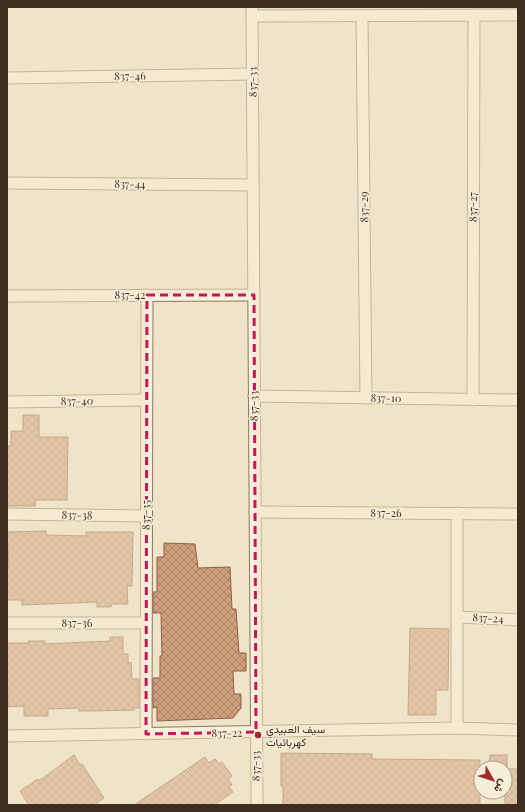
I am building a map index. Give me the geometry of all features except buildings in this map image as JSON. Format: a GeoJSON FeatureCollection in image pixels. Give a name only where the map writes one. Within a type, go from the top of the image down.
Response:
{"type":"FeatureCollection","features":[{"type":"Feature","properties":{"kind":"street"},"geometry":{"type":"LineString","coordinates":[[252,12],[362,16],[518,15]]}},
{"type":"Feature","properties":{"kind":"street","name":"837-33"},"geometry":{"type":"LineString","coordinates":[[252,12],[257,805]]}},
{"type":"Feature","properties":{"kind":"street","name":"837-27"},"geometry":{"type":"LineString","coordinates":[[473,400],[474,15]]}},
{"type":"Feature","properties":{"kind":"street","name":"837-29"},"geometry":{"type":"LineString","coordinates":[[362,16],[366,398]]}},
{"type":"Feature","properties":{"kind":"street","name":"837-46"},"geometry":{"type":"LineString","coordinates":[[7,78],[253,74]]}},
{"type":"Feature","properties":{"kind":"street","name":"837-44"},"geometry":{"type":"LineString","coordinates":[[7,183],[254,186]]}},
{"type":"Feature","properties":{"kind":"street","name":"837-35"},"geometry":{"type":"LineString","coordinates":[[146,295],[146,734]]}},
{"type":"Feature","properties":{"kind":"street","name":"837-42"},"geometry":{"type":"LineString","coordinates":[[7,296],[254,295]]}},
{"type":"Feature","properties":{"kind":"street","name":"837-10"},"geometry":{"type":"LineString","coordinates":[[254,396],[518,400]]}},
{"type":"Feature","properties":{"kind":"street","name":"837-40"},"geometry":{"type":"LineString","coordinates":[[7,402],[146,400]]}},
{"type":"Feature","properties":{"kind":"street","name":"837-26"},"geometry":{"type":"LineString","coordinates":[[255,512],[518,514]]}},
{"type":"Feature","properties":{"kind":"street"},"geometry":{"type":"LineString","coordinates":[[457,513],[457,728]]}},
{"type":"Feature","properties":{"kind":"street","name":"837-38"},"geometry":{"type":"LineString","coordinates":[[7,514],[146,516]]}},
{"type":"Feature","properties":{"kind":"street","name":"837-24"},"geometry":{"type":"LineString","coordinates":[[457,617],[518,620]]}},
{"type":"Feature","properties":{"kind":"street","name":"837-36"},"geometry":{"type":"LineString","coordinates":[[7,623],[146,624]]}},
{"type":"Feature","properties":{"kind":"street","name":"837-22"},"geometry":{"type":"LineString","coordinates":[[7,736],[457,728],[518,730]]}},
{"type":"Feature","properties":{"kind":"highlighted area"},"geometry":{"type":"Polygon","coordinates":[[[147,295],[254,295],[256,732],[146,734],[147,295]]]}},
{"type":"Feature","properties":{"kind":"place","name":"سيف العبيدي كهربائيات"},"geometry":{"type":"Point","coordinates":[258,735]}}]}
